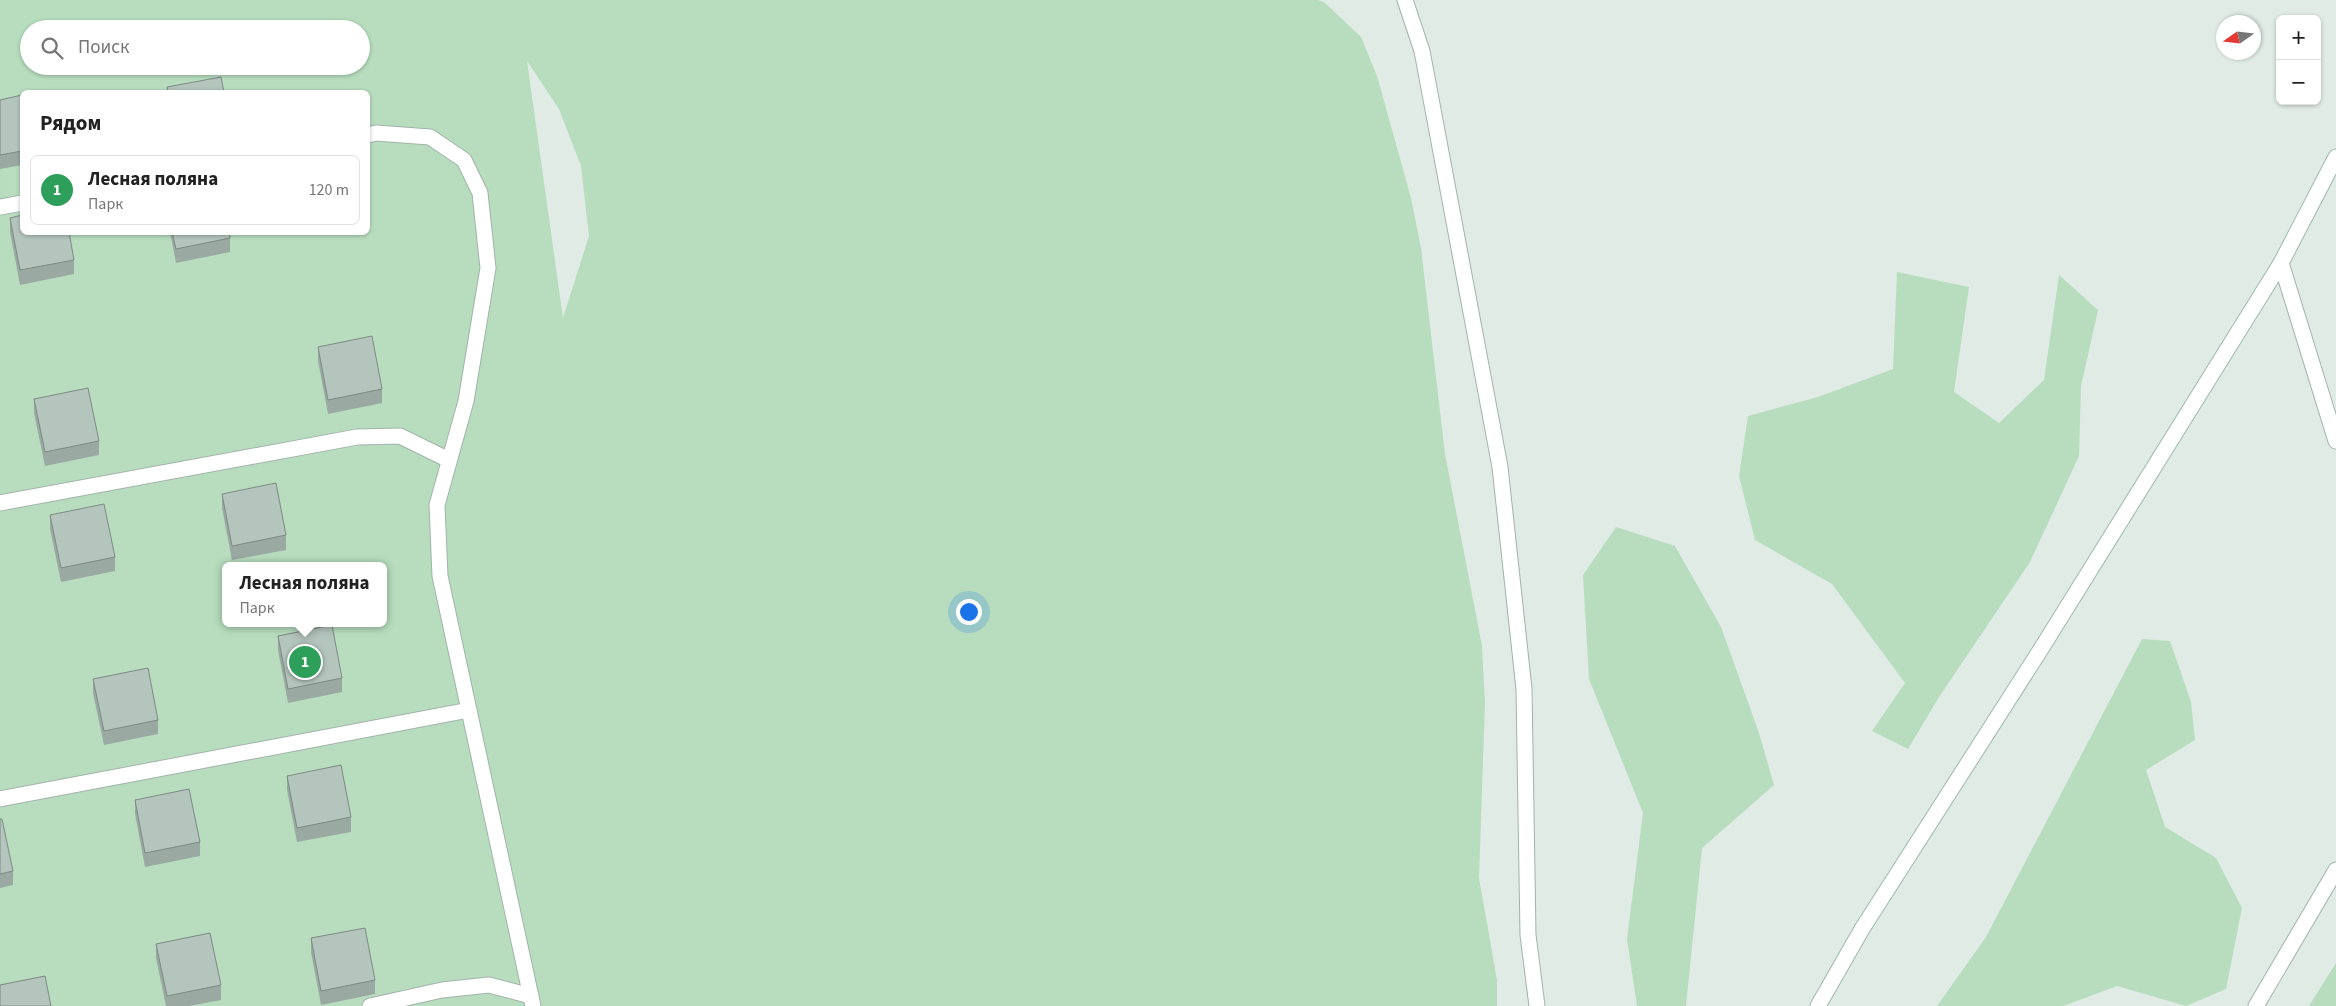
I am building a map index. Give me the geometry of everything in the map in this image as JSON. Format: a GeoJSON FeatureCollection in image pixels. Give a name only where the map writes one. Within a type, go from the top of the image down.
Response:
{"type":"FeatureCollection","features":[{"type":"Feature","properties":{"kind":"street"},"geometry":{"type":"LineString","coordinates":[[1405,0],[1422,50],[1500,467],[1524,690],[1528,935],[1537,1006]]}},
{"type":"Feature","properties":{"kind":"street"},"geometry":{"type":"LineString","coordinates":[[370,134],[376,133],[430,137],[464,160],[480,193],[488,268],[466,401],[437,505],[440,576],[532,1001]]}},
{"type":"Feature","properties":{"kind":"street"},"geometry":{"type":"LineString","coordinates":[[1818,1006],[1862,929],[2041,649],[2281,263],[2336,157]]}},
{"type":"Feature","properties":{"kind":"street"},"geometry":{"type":"LineString","coordinates":[[0,207],[20,203]]}},
{"type":"Feature","properties":{"kind":"street"},"geometry":{"type":"LineString","coordinates":[[2281,263],[2336,441]]}},
{"type":"Feature","properties":{"kind":"street"},"geometry":{"type":"LineString","coordinates":[[0,503],[357,437],[400,436],[449,460]]}},
{"type":"Feature","properties":{"kind":"street"},"geometry":{"type":"LineString","coordinates":[[0,799],[469,710]]}},
{"type":"Feature","properties":{"kind":"street"},"geometry":{"type":"LineString","coordinates":[[2256,1006],[2336,870]]}},
{"type":"Feature","properties":{"kind":"street"},"geometry":{"type":"LineString","coordinates":[[370,1006],[442,990],[489,985],[532,1001]]}},
{"type":"Feature","properties":{"kind":"green space"},"geometry":{"type":"Polygon","coordinates":[[[0,0],[1318,0],[1324,2],[1361,37],[1377,76],[1411,198],[1421,248],[1445,454],[1482,646],[1485,704],[1479,878],[1497,980],[1497,1006],[0,1006],[0,0]],[[527,61],[563,318],[589,236],[581,166],[559,109],[527,61]]]}},
{"type":"Feature","properties":{"kind":"green space"},"geometry":{"type":"Polygon","coordinates":[[[1897,272],[1969,287],[1954,392],[1999,423],[2044,380],[2059,275],[2098,310],[2081,386],[2079,456],[2030,562],[1939,697],[1908,749],[1872,731],[1905,683],[1832,584],[1755,540],[1739,476],[1748,416],[1818,397],[1893,369],[1897,272]]]}},
{"type":"Feature","properties":{"kind":"green space"},"geometry":{"type":"Polygon","coordinates":[[[1616,527],[1675,546],[1721,627],[1759,733],[1774,785],[1702,848],[1686,1006],[1637,1006],[1627,939],[1643,813],[1589,679],[1583,575],[1616,527]]]}},
{"type":"Feature","properties":{"kind":"green space"},"geometry":{"type":"Polygon","coordinates":[[[2142,639],[2170,641],[2191,702],[2195,740],[2146,770],[2165,827],[2216,858],[2242,908],[2226,989],[2186,1006],[2117,986],[2063,1006],[1937,1006],[1986,937],[2142,639]]]}},
{"type":"Feature","properties":{"kind":"green space"},"geometry":{"type":"Polygon","coordinates":[[[2336,963],[2336,1006],[2309,1006],[2336,963]]]}},
{"type":"Feature","properties":{"kind":"building"},"geometry":{"type":"Polygon","coordinates":[[[221,77],[224,90],[168,90],[167,87],[221,77]]]}},
{"type":"Feature","properties":{"kind":"building"},"geometry":{"type":"Polygon","coordinates":[[[20,95],[20,151],[0,155],[0,100],[20,95]]]}},
{"type":"Feature","properties":{"kind":"building"},"geometry":{"type":"Polygon","coordinates":[[[20,216],[20,235],[70,235],[74,260],[20,270],[10,218],[20,216]]]}},
{"type":"Feature","properties":{"kind":"building"},"geometry":{"type":"Polygon","coordinates":[[[173,235],[230,235],[230,238],[176,249],[173,235]]]}},
{"type":"Feature","properties":{"kind":"building"},"geometry":{"type":"Polygon","coordinates":[[[372,336],[382,389],[328,400],[318,347],[372,336]]]}},
{"type":"Feature","properties":{"kind":"building"},"geometry":{"type":"Polygon","coordinates":[[[88,388],[99,441],[45,452],[34,399],[88,388]]]}},
{"type":"Feature","properties":{"kind":"building"},"geometry":{"type":"Polygon","coordinates":[[[276,483],[286,535],[232,546],[222,494],[276,483]]]}},
{"type":"Feature","properties":{"kind":"building"},"geometry":{"type":"Polygon","coordinates":[[[104,504],[115,557],[61,568],[50,515],[104,504]]]}},
{"type":"Feature","properties":{"kind":"building"},"geometry":{"type":"Polygon","coordinates":[[[322,627],[332,627],[342,678],[288,689],[278,636],[322,627]]]}},
{"type":"Feature","properties":{"kind":"building"},"geometry":{"type":"Polygon","coordinates":[[[148,668],[158,720],[104,731],[93,679],[148,668]]]}},
{"type":"Feature","properties":{"kind":"building"},"geometry":{"type":"Polygon","coordinates":[[[341,765],[351,817],[297,828],[287,776],[341,765]]]}},
{"type":"Feature","properties":{"kind":"building"},"geometry":{"type":"Polygon","coordinates":[[[189,789],[200,842],[145,853],[135,800],[189,789]]]}},
{"type":"Feature","properties":{"kind":"building"},"geometry":{"type":"Polygon","coordinates":[[[0,819],[2,819],[13,871],[0,874],[0,819]]]}},
{"type":"Feature","properties":{"kind":"building"},"geometry":{"type":"Polygon","coordinates":[[[365,928],[375,980],[321,991],[311,938],[365,928]]]}},
{"type":"Feature","properties":{"kind":"building"},"geometry":{"type":"Polygon","coordinates":[[[210,933],[221,985],[167,996],[156,944],[210,933]]]}},
{"type":"Feature","properties":{"kind":"building"},"geometry":{"type":"Polygon","coordinates":[[[45,976],[51,1006],[0,1006],[0,985],[45,976]]]}},
{"type":"Feature","properties":{"kind":"place","name":"Лесная поляна"},"geometry":{"type":"Point","coordinates":[305,662]}}]}
